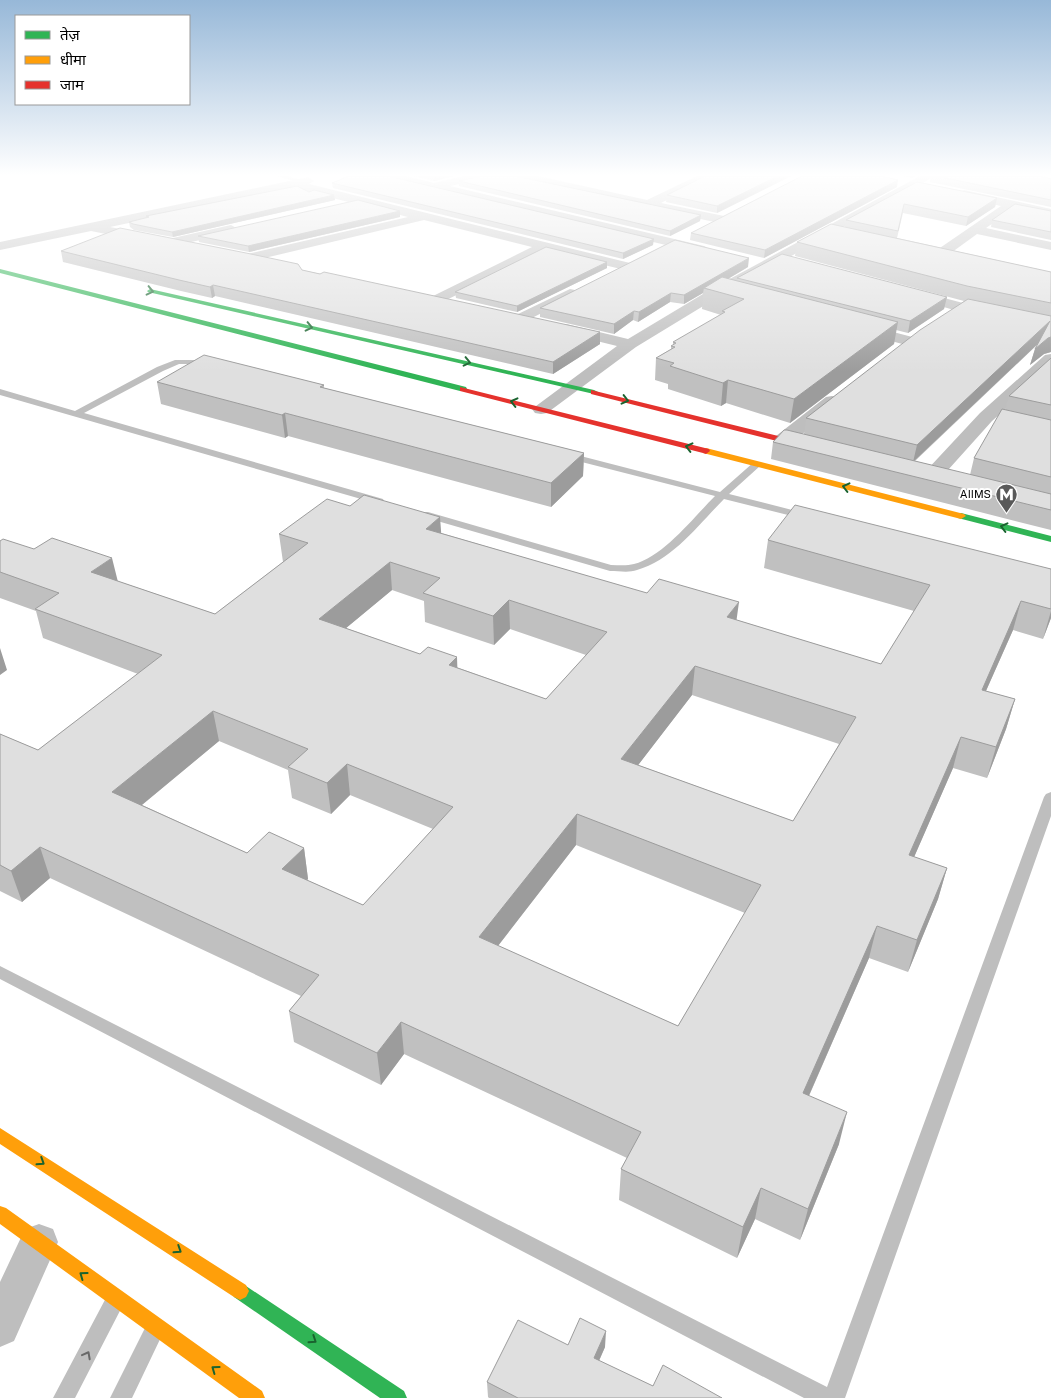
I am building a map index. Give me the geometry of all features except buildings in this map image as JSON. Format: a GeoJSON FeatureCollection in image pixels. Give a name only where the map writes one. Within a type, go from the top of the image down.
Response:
{"type":"FeatureCollection","features":[{"type":"Feature","properties":{"kind":"street"},"geometry":{"type":"LineString","coordinates":[[0,246],[23,241]]}},
{"type":"Feature","properties":{"kind":"street"},"geometry":{"type":"LineString","coordinates":[[161,241],[204,250]]}},
{"type":"Feature","properties":{"kind":"street"},"geometry":{"type":"LineString","coordinates":[[169,243],[177,241]]}},
{"type":"Feature","properties":{"kind":"street"},"geometry":{"type":"LineString","coordinates":[[248,258],[320,241]]}},
{"type":"Feature","properties":{"kind":"street"},"geometry":{"type":"LineString","coordinates":[[525,241],[625,266]]}},
{"type":"Feature","properties":{"kind":"street"},"geometry":{"type":"LineString","coordinates":[[669,241],[720,254]]}},
{"type":"Feature","properties":{"kind":"street"},"geometry":{"type":"LineString","coordinates":[[541,409],[630,344],[718,292],[812,241]]}},
{"type":"Feature","properties":{"kind":"street"},"geometry":{"type":"LineString","coordinates":[[956,241],[934,254],[957,260]]}},
{"type":"Feature","properties":{"kind":"street"},"geometry":{"type":"LineString","coordinates":[[1029,241],[1051,246]]}},
{"type":"Feature","properties":{"kind":"street"},"geometry":{"type":"LineString","coordinates":[[607,274],[672,242]]}},
{"type":"Feature","properties":{"kind":"street"},"geometry":{"type":"LineString","coordinates":[[434,301],[545,246]]}},
{"type":"Feature","properties":{"kind":"street"},"geometry":{"type":"LineString","coordinates":[[230,255],[276,265]]}},
{"type":"Feature","properties":{"kind":"street"},"geometry":{"type":"LineString","coordinates":[[748,260],[800,264]]}},
{"type":"Feature","properties":{"kind":"street"},"geometry":{"type":"LineString","coordinates":[[0,272],[1051,539]]}},
{"type":"Feature","properties":{"kind":"street"},"geometry":{"type":"LineString","coordinates":[[134,287],[571,386],[820,449]]}},
{"type":"Feature","properties":{"kind":"street"},"geometry":{"type":"LineString","coordinates":[[582,288],[516,317],[630,344]]}},
{"type":"Feature","properties":{"kind":"street"},"geometry":{"type":"LineString","coordinates":[[718,292],[737,296]]}},
{"type":"Feature","properties":{"kind":"street"},"geometry":{"type":"LineString","coordinates":[[904,292],[961,307],[1051,326]]}},
{"type":"Feature","properties":{"kind":"street"},"geometry":{"type":"LineString","coordinates":[[416,296],[454,305]]}},
{"type":"Feature","properties":{"kind":"street"},"geometry":{"type":"LineString","coordinates":[[946,317],[961,307]]}},
{"type":"Feature","properties":{"kind":"street"},"geometry":{"type":"LineString","coordinates":[[852,326],[910,341]]}},
{"type":"Feature","properties":{"kind":"street"},"geometry":{"type":"LineString","coordinates":[[895,353],[924,331]]}},
{"type":"Feature","properties":{"kind":"street"},"geometry":{"type":"LineString","coordinates":[[932,476],[986,417],[1051,359]]}},
{"type":"Feature","properties":{"kind":"street"},"geometry":{"type":"LineString","coordinates":[[783,440],[843,394]]}},
{"type":"Feature","properties":{"kind":"street"},"geometry":{"type":"LineString","coordinates":[[986,417],[1004,421]]}},
{"type":"Feature","properties":{"kind":"street"},"geometry":{"type":"LineString","coordinates":[[0,1136],[224,1280],[397,1398]]}},
{"type":"Feature","properties":{"kind":"street"},"geometry":{"type":"LineString","coordinates":[[0,1214],[255,1398]]}},
{"type":"Feature","properties":{"kind":"street"},"geometry":{"type":"LineString","coordinates":[[0,1327],[39,1242]]}},
{"type":"Feature","properties":{"kind":"lane"},"geometry":{"type":"LineString","coordinates":[[76,414],[160,369],[178,362],[198,362],[217,367]]}},
{"type":"Feature","properties":{"kind":"lane"},"geometry":{"type":"LineString","coordinates":[[0,392],[390,505]]}},
{"type":"Feature","properties":{"kind":"lane"},"geometry":{"type":"LineString","coordinates":[[560,454],[809,517]]}},
{"type":"Feature","properties":{"kind":"lane"},"geometry":{"type":"LineString","coordinates":[[410,510],[610,568],[634,568],[648,563],[665,552],[722,495],[757,464]]}},
{"type":"Feature","properties":{"kind":"lane"},"geometry":{"type":"LineString","coordinates":[[834,1398],[1051,797]]}},
{"type":"Feature","properties":{"kind":"lane"},"geometry":{"type":"LineString","coordinates":[[0,972],[826,1398]]}},
{"type":"Feature","properties":{"kind":"lane"},"geometry":{"type":"LineString","coordinates":[[64,1398],[116,1299]]}},
{"type":"Feature","properties":{"kind":"lane"},"geometry":{"type":"LineString","coordinates":[[121,1398],[156,1326]]}},
{"type":"Feature","properties":{"kind":"traffic: fast"},"geometry":{"type":"LineString","coordinates":[[0,271],[463,389]]}},
{"type":"Feature","properties":{"kind":"traffic: fast"},"geometry":{"type":"LineString","coordinates":[[150,291],[594,392]]}},
{"type":"Feature","properties":{"kind":"traffic: fast"},"geometry":{"type":"LineString","coordinates":[[961,516],[1051,539]]}},
{"type":"Feature","properties":{"kind":"traffic: fast"},"geometry":{"type":"LineString","coordinates":[[240,1291],[397,1398]]}},
{"type":"Feature","properties":{"kind":"traffic: slow"},"geometry":{"type":"LineString","coordinates":[[706,451],[961,516]]}},
{"type":"Feature","properties":{"kind":"traffic: slow"},"geometry":{"type":"LineString","coordinates":[[0,1135],[240,1291]]}},
{"type":"Feature","properties":{"kind":"traffic: slow"},"geometry":{"type":"LineString","coordinates":[[0,1214],[255,1398]]}},
{"type":"Feature","properties":{"kind":"traffic: jam"},"geometry":{"type":"LineString","coordinates":[[463,389],[706,451]]}},
{"type":"Feature","properties":{"kind":"traffic: jam"},"geometry":{"type":"LineString","coordinates":[[594,392],[812,447]]}},
{"type":"Feature","properties":{"kind":"place","name":"AIIMS"},"geometry":{"type":"Point","coordinates":[1007,513]}}]}
